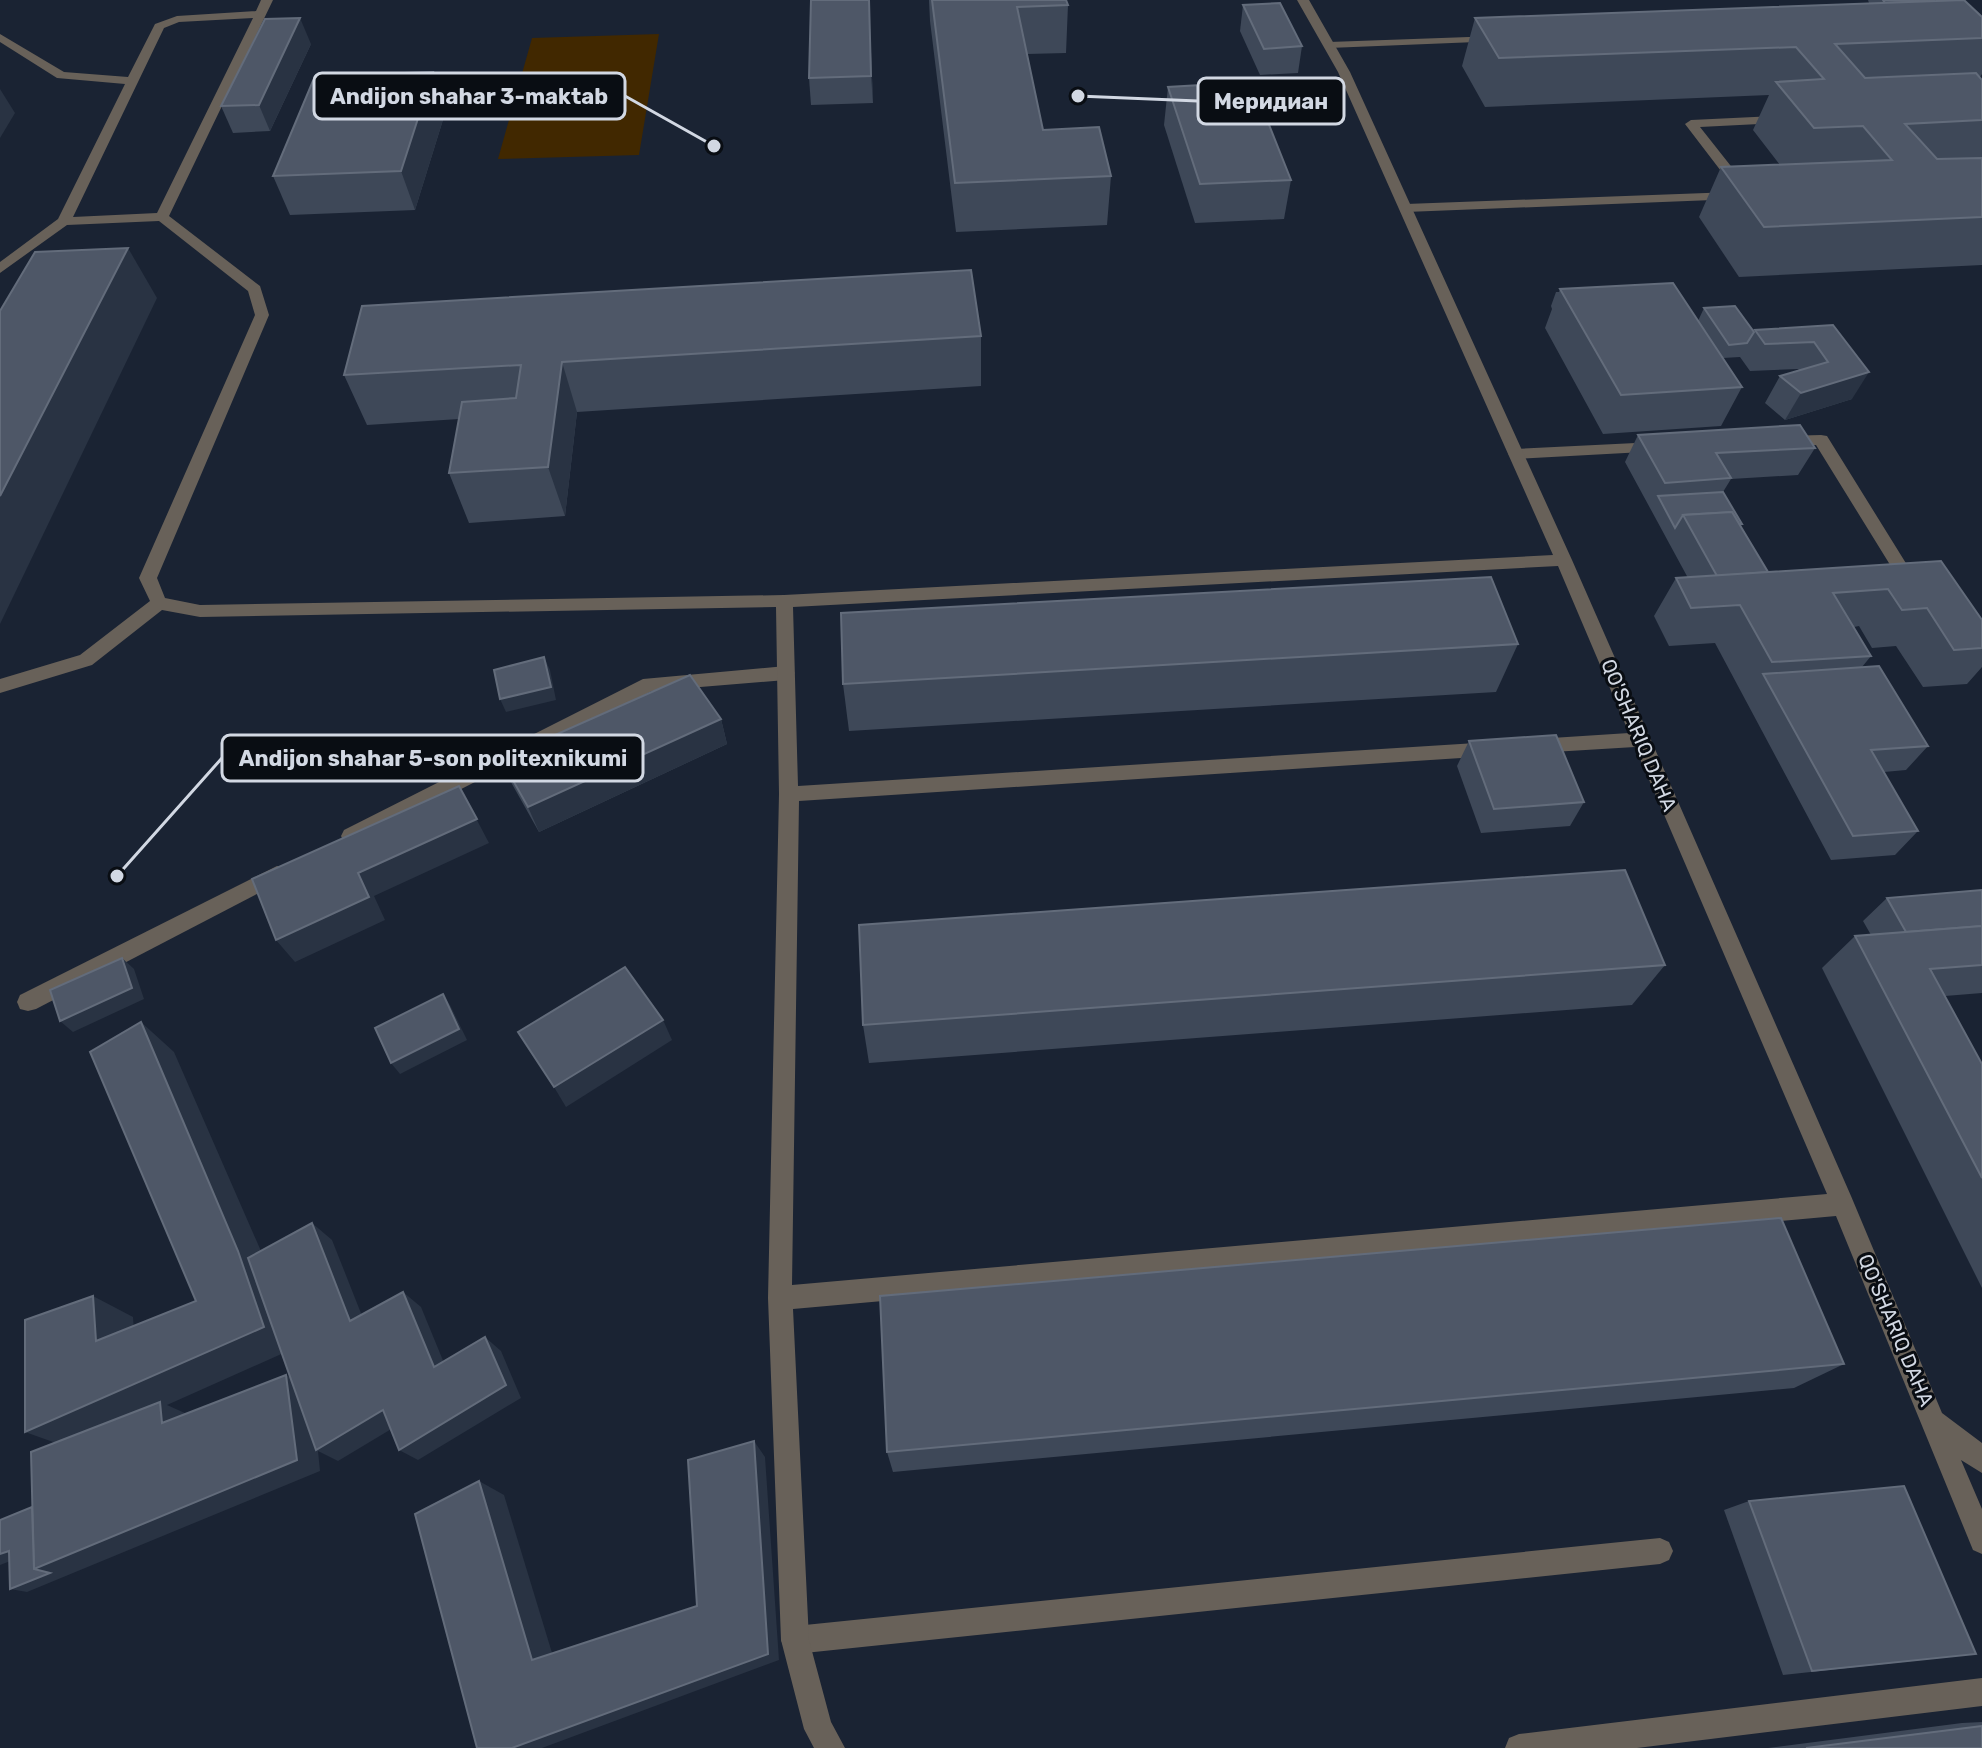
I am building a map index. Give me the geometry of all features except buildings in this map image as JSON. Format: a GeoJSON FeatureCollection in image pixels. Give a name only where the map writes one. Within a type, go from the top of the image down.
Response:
{"type":"FeatureCollection","features":[{"type":"Feature","properties":{"kind":"street"},"geometry":{"type":"LineString","coordinates":[[162,217],[267,0]]}},
{"type":"Feature","properties":{"kind":"street","name":"QO'SHARIQ DAHA"},"geometry":{"type":"LineString","coordinates":[[1303,0],[1329,45],[1406,208],[1564,560],[1935,1422],[1982,1460]]}},
{"type":"Feature","properties":{"kind":"street"},"geometry":{"type":"LineString","coordinates":[[0,269],[64,221],[159,26],[177,19],[260,14]]}},
{"type":"Feature","properties":{"kind":"street"},"geometry":{"type":"LineString","coordinates":[[0,37],[61,75],[133,81]]}},
{"type":"Feature","properties":{"kind":"street"},"geometry":{"type":"LineString","coordinates":[[1329,45],[1504,39]]}},
{"type":"Feature","properties":{"kind":"street"},"geometry":{"type":"LineString","coordinates":[[1747,196],[1691,124],[1775,120]]}},
{"type":"Feature","properties":{"kind":"street"},"geometry":{"type":"LineString","coordinates":[[1406,208],[1762,195]]}},
{"type":"Feature","properties":{"kind":"street"},"geometry":{"type":"LineString","coordinates":[[64,221],[162,217],[255,289],[262,315],[148,578],[159,603]]}},
{"type":"Feature","properties":{"kind":"street"},"geometry":{"type":"LineString","coordinates":[[1760,443],[1821,440],[1922,602]]}},
{"type":"Feature","properties":{"kind":"street"},"geometry":{"type":"LineString","coordinates":[[1516,454],[1668,447]]}},
{"type":"Feature","properties":{"kind":"street"},"geometry":{"type":"LineString","coordinates":[[0,686],[86,660],[159,603],[200,611],[784,601],[1564,560]]}},
{"type":"Feature","properties":{"kind":"street"},"geometry":{"type":"LineString","coordinates":[[784,601],[789,794],[780,1298],[795,1640],[818,1729],[831,1748]]}},
{"type":"Feature","properties":{"kind":"street"},"geometry":{"type":"LineString","coordinates":[[338,843],[649,684],[786,673]]}},
{"type":"Feature","properties":{"kind":"street"},"geometry":{"type":"LineString","coordinates":[[789,794],[1641,739]]}},
{"type":"Feature","properties":{"kind":"street"},"geometry":{"type":"LineString","coordinates":[[28,1002],[296,864]]}},
{"type":"Feature","properties":{"kind":"street"},"geometry":{"type":"LineString","coordinates":[[780,1298],[1843,1204]]}},
{"type":"Feature","properties":{"kind":"street"},"geometry":{"type":"LineString","coordinates":[[1935,1422],[1982,1541]]}},
{"type":"Feature","properties":{"kind":"street"},"geometry":{"type":"LineString","coordinates":[[795,1640],[1660,1551]]}},
{"type":"Feature","properties":{"kind":"street"},"geometry":{"type":"LineString","coordinates":[[1519,1748],[1982,1692]]}},
{"type":"Feature","properties":{"kind":"shaded area"},"geometry":{"type":"Polygon","coordinates":[[[659,34],[639,155],[498,159],[532,38],[659,34]]]}},
{"type":"Feature","properties":{"kind":"place","name":"Меридиан"},"geometry":{"type":"Point","coordinates":[1078,96]}},
{"type":"Feature","properties":{"kind":"place","name":"Andijon shahar 3-maktab"},"geometry":{"type":"Point","coordinates":[714,146]}},
{"type":"Feature","properties":{"kind":"place","name":"Andijon shahar 5-son politexnikumi"},"geometry":{"type":"Point","coordinates":[117,876]}}]}
